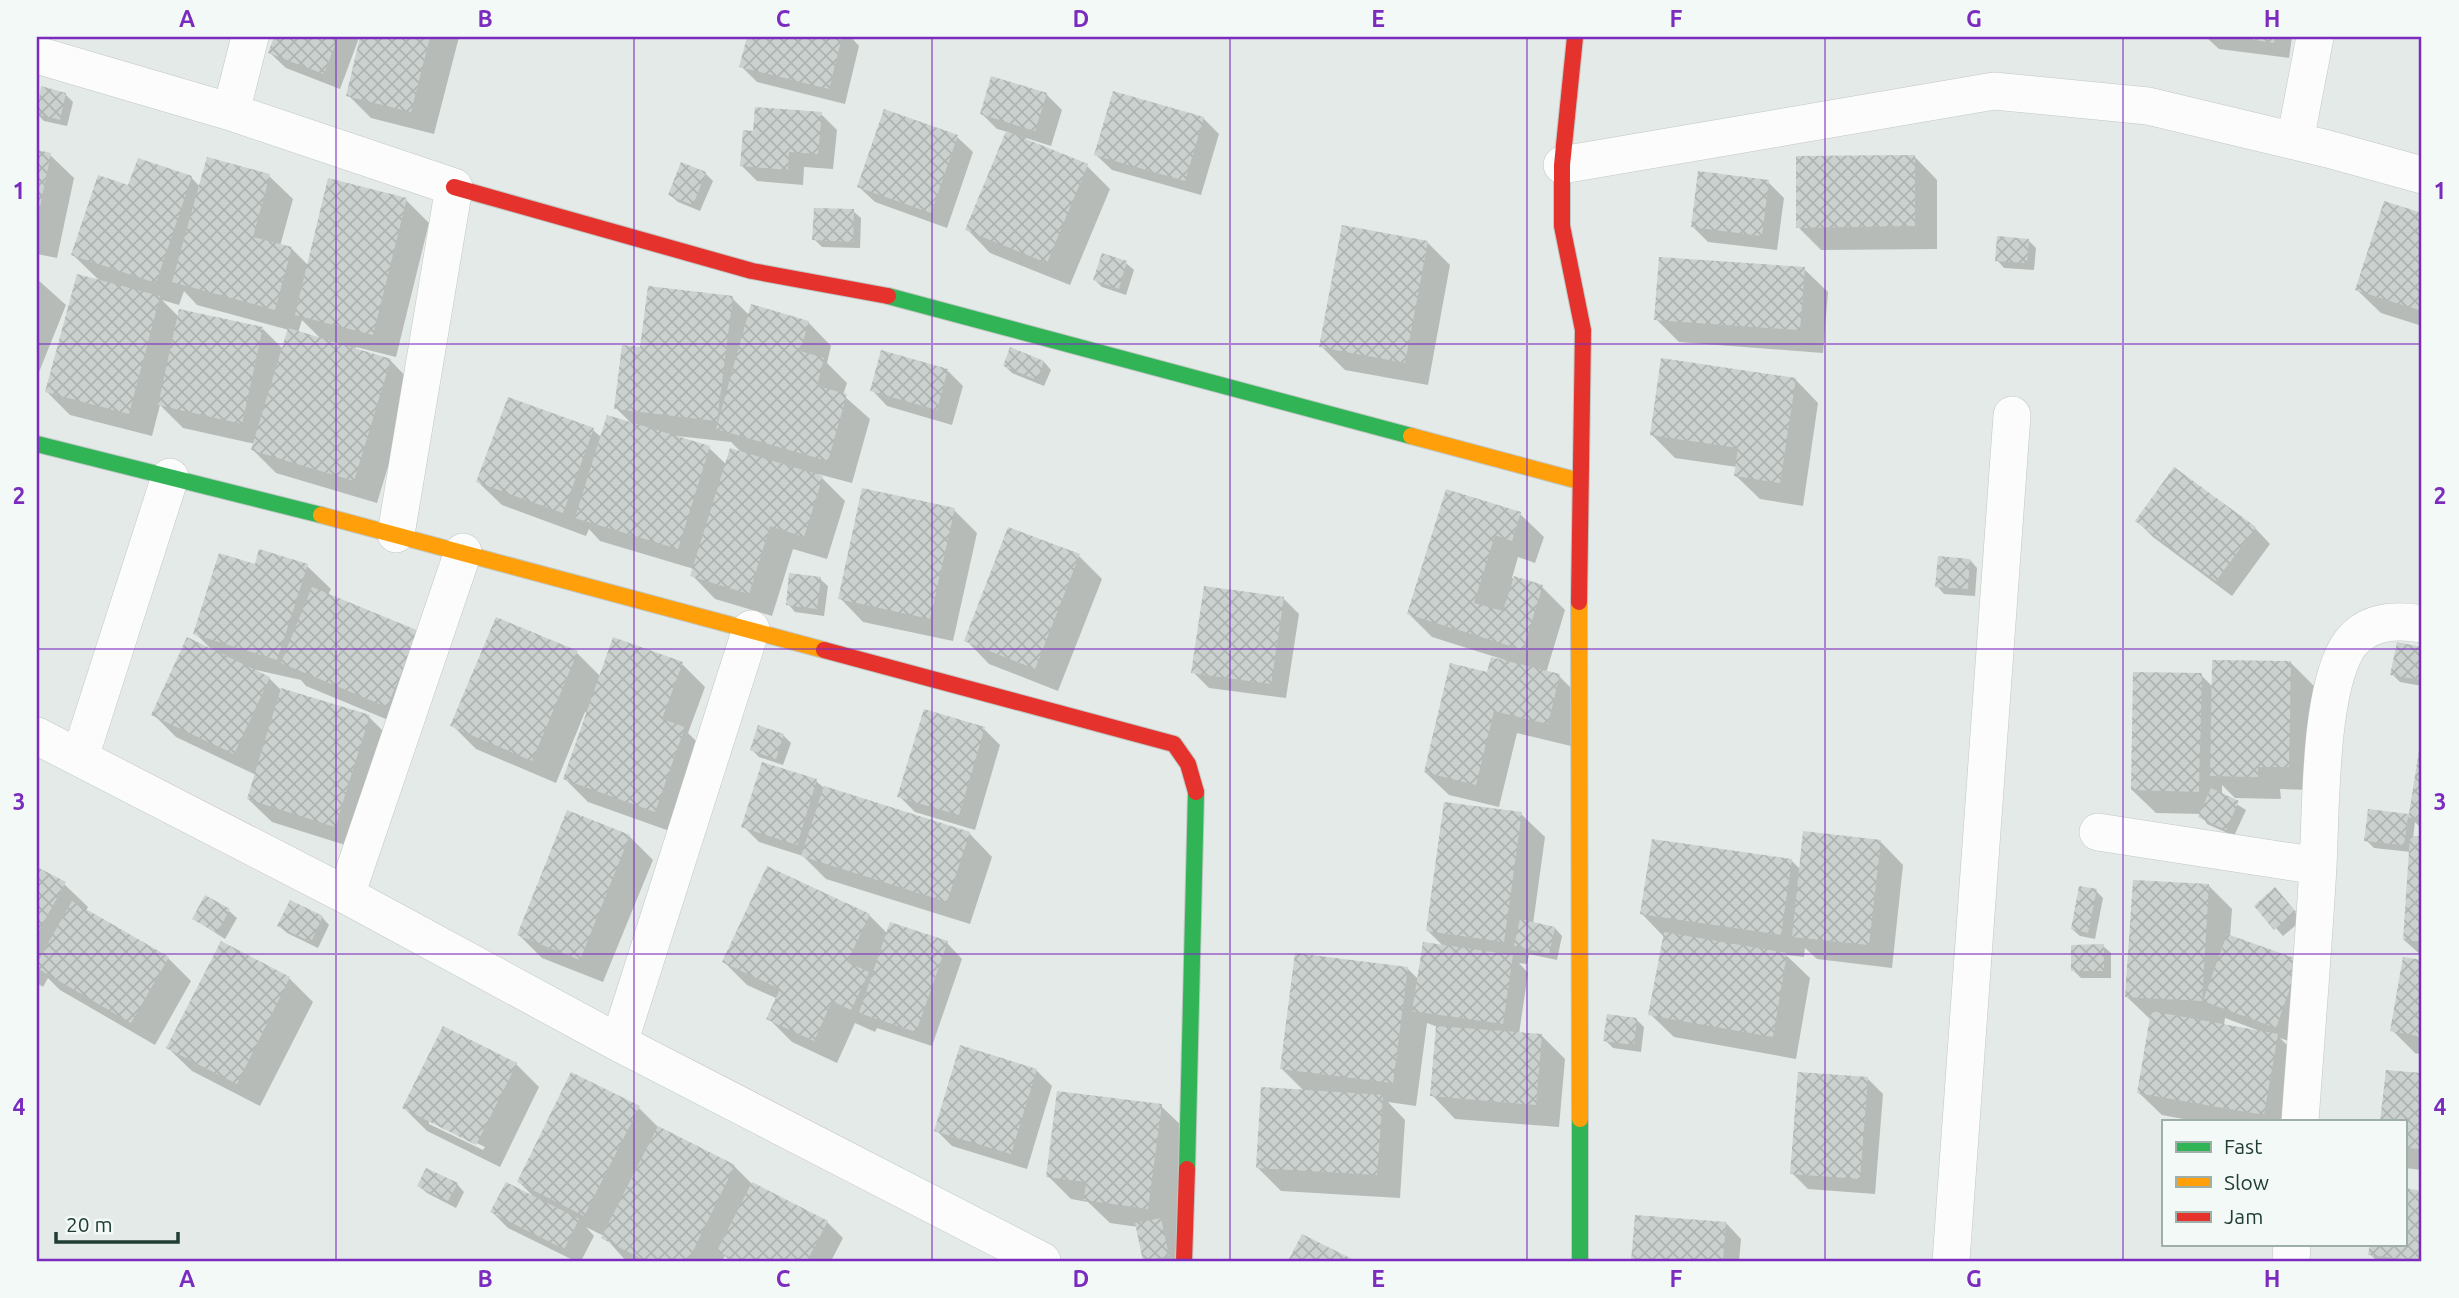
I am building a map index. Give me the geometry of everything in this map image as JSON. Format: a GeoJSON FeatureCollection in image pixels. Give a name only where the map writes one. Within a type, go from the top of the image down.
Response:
{"type":"FeatureCollection","features":[{"type":"Feature","properties":{"kind":"street"},"geometry":{"type":"LineString","coordinates":[[231,112],[250,37]]}},
{"type":"Feature","properties":{"kind":"street"},"geometry":{"type":"LineString","coordinates":[[1575,37],[1562,165],[1562,226],[1583,330],[1579,481],[1580,1261]]}},
{"type":"Feature","properties":{"kind":"street"},"geometry":{"type":"LineString","coordinates":[[2295,141],[2315,37]]}},
{"type":"Feature","properties":{"kind":"street"},"geometry":{"type":"LineString","coordinates":[[37,55],[231,112],[454,187],[752,271],[880,294],[1579,481]]}},
{"type":"Feature","properties":{"kind":"street"},"geometry":{"type":"LineString","coordinates":[[1562,165],[1994,91],[2148,106],[2422,175]]}},
{"type":"Feature","properties":{"kind":"street"},"geometry":{"type":"LineString","coordinates":[[396,534],[454,187]]}},
{"type":"Feature","properties":{"kind":"street"},"geometry":{"type":"LineString","coordinates":[[1951,1261],[2012,415]]}},
{"type":"Feature","properties":{"kind":"street"},"geometry":{"type":"LineString","coordinates":[[37,444],[396,534],[751,629],[1161,740],[1184,753],[1191,767],[1197,803],[1184,1261]]}},
{"type":"Feature","properties":{"kind":"street"},"geometry":{"type":"LineString","coordinates":[[80,757],[170,477]]}},
{"type":"Feature","properties":{"kind":"street"},"geometry":{"type":"LineString","coordinates":[[346,895],[463,552]]}},
{"type":"Feature","properties":{"kind":"street"},"geometry":{"type":"LineString","coordinates":[[2300,1120],[2318,866],[2322,766],[2335,680],[2348,646],[2374,624],[2406,621],[2422,624]]}},
{"type":"Feature","properties":{"kind":"street"},"geometry":{"type":"LineString","coordinates":[[619,1043],[751,629]]}},
{"type":"Feature","properties":{"kind":"street"},"geometry":{"type":"LineString","coordinates":[[37,736],[346,895],[619,1043],[1042,1261]]}},
{"type":"Feature","properties":{"kind":"street"},"geometry":{"type":"LineString","coordinates":[[2098,832],[2318,866]]}},
{"type":"Feature","properties":{"kind":"building"},"geometry":{"type":"Polygon","coordinates":[[[274,37],[338,37],[324,74],[268,53],[274,37]]]}},
{"type":"Feature","properties":{"kind":"building"},"geometry":{"type":"Polygon","coordinates":[[[360,37],[430,37],[411,112],[346,96],[360,37]]]}},
{"type":"Feature","properties":{"kind":"building"},"geometry":{"type":"Polygon","coordinates":[[[747,37],[842,37],[829,89],[739,67],[747,37]]]}},
{"type":"Feature","properties":{"kind":"building"},"geometry":{"type":"Polygon","coordinates":[[[2235,37],[2275,37],[2274,43],[2235,37]]]}},
{"type":"Feature","properties":{"kind":"building"},"geometry":{"type":"Polygon","coordinates":[[[991,76],[1047,93],[1035,131],[980,114],[991,76]]]}},
{"type":"Feature","properties":{"kind":"building"},"geometry":{"type":"Polygon","coordinates":[[[41,86],[66,93],[60,120],[37,114],[41,86]]]}},
{"type":"Feature","properties":{"kind":"building"},"geometry":{"type":"Polygon","coordinates":[[[1113,91],[1204,117],[1185,181],[1094,155],[1113,91]]]}},
{"type":"Feature","properties":{"kind":"building"},"geometry":{"type":"Polygon","coordinates":[[[755,107],[822,112],[818,154],[789,152],[788,170],[740,166],[743,130],[753,131],[755,107]]]}},
{"type":"Feature","properties":{"kind":"building"},"geometry":{"type":"Polygon","coordinates":[[[884,109],[958,135],[931,213],[857,187],[884,109]]]}},
{"type":"Feature","properties":{"kind":"building"},"geometry":{"type":"Polygon","coordinates":[[[1006,131],[1088,164],[1047,263],[965,230],[1006,131]]]}},
{"type":"Feature","properties":{"kind":"building"},"geometry":{"type":"Polygon","coordinates":[[[37,150],[51,153],[38,217],[37,217],[37,150]]]}},
{"type":"Feature","properties":{"kind":"building"},"geometry":{"type":"Polygon","coordinates":[[[1915,155],[1915,226],[1796,228],[1796,156],[1915,155]]]}},
{"type":"Feature","properties":{"kind":"building"},"geometry":{"type":"Polygon","coordinates":[[[207,157],[270,174],[253,237],[292,247],[275,310],[172,282],[207,157]]]}},
{"type":"Feature","properties":{"kind":"building"},"geometry":{"type":"Polygon","coordinates":[[[138,158],[192,176],[156,283],[71,255],[98,175],[128,185],[138,158]]]}},
{"type":"Feature","properties":{"kind":"building"},"geometry":{"type":"Polygon","coordinates":[[[681,162],[706,172],[693,205],[668,195],[681,162]]]}},
{"type":"Feature","properties":{"kind":"building"},"geometry":{"type":"Polygon","coordinates":[[[1698,171],[1769,180],[1762,236],[1691,227],[1698,171]]]}},
{"type":"Feature","properties":{"kind":"building"},"geometry":{"type":"Polygon","coordinates":[[[328,178],[407,198],[373,335],[295,315],[328,178]]]}},
{"type":"Feature","properties":{"kind":"building"},"geometry":{"type":"Polygon","coordinates":[[[2384,201],[2422,213],[2422,311],[2355,290],[2384,201]]]}},
{"type":"Feature","properties":{"kind":"building"},"geometry":{"type":"Polygon","coordinates":[[[814,208],[854,209],[853,242],[812,240],[814,208]]]}},
{"type":"Feature","properties":{"kind":"building"},"geometry":{"type":"Polygon","coordinates":[[[1342,225],[1428,241],[1405,363],[1319,347],[1342,225]]]}},
{"type":"Feature","properties":{"kind":"building"},"geometry":{"type":"Polygon","coordinates":[[[1997,236],[2029,239],[2027,263],[1995,261],[1997,236]]]}},
{"type":"Feature","properties":{"kind":"building"},"geometry":{"type":"Polygon","coordinates":[[[1102,253],[1127,261],[1119,289],[1093,280],[1102,253]]]}},
{"type":"Feature","properties":{"kind":"building"},"geometry":{"type":"Polygon","coordinates":[[[1659,257],[1805,267],[1800,330],[1654,320],[1659,257]]]}},
{"type":"Feature","properties":{"kind":"building"},"geometry":{"type":"Polygon","coordinates":[[[77,274],[160,296],[129,414],[45,392],[77,274]]]}},
{"type":"Feature","properties":{"kind":"building"},"geometry":{"type":"Polygon","coordinates":[[[648,286],[733,296],[717,421],[614,409],[622,345],[640,347],[648,286]]]}},
{"type":"Feature","properties":{"kind":"building"},"geometry":{"type":"Polygon","coordinates":[[[751,304],[809,321],[800,351],[824,358],[817,386],[847,394],[828,461],[716,429],[751,304]]]}},
{"type":"Feature","properties":{"kind":"building"},"geometry":{"type":"Polygon","coordinates":[[[179,309],[263,327],[242,424],[158,405],[179,309]]]}},
{"type":"Feature","properties":{"kind":"building"},"geometry":{"type":"Polygon","coordinates":[[[288,328],[391,359],[354,481],[251,450],[288,328]]]}},
{"type":"Feature","properties":{"kind":"building"},"geometry":{"type":"Polygon","coordinates":[[[1010,347],[1044,361],[1037,380],[1003,366],[1010,347]]]}},
{"type":"Feature","properties":{"kind":"building"},"geometry":{"type":"Polygon","coordinates":[[[881,350],[948,369],[937,410],[870,391],[881,350]]]}},
{"type":"Feature","properties":{"kind":"building"},"geometry":{"type":"Polygon","coordinates":[[[1661,358],[1796,378],[1780,483],[1734,476],[1738,448],[1650,435],[1661,358]]]}},
{"type":"Feature","properties":{"kind":"building"},"geometry":{"type":"Polygon","coordinates":[[[508,397],[594,428],[563,513],[476,482],[508,397]]]}},
{"type":"Feature","properties":{"kind":"building"},"geometry":{"type":"Polygon","coordinates":[[[607,415],[710,446],[678,549],[575,518],[607,415]]]}},
{"type":"Feature","properties":{"kind":"building"},"geometry":{"type":"Polygon","coordinates":[[[730,448],[823,476],[804,537],[770,526],[749,594],[690,576],[730,448]]]}},
{"type":"Feature","properties":{"kind":"building"},"geometry":{"type":"Polygon","coordinates":[[[2174,467],[2256,527],[2216,581],[2135,521],[2174,467]]]}},
{"type":"Feature","properties":{"kind":"building"},"geometry":{"type":"Polygon","coordinates":[[[862,488],[955,508],[930,619],[838,599],[862,488]]]}},
{"type":"Feature","properties":{"kind":"building"},"geometry":{"type":"Polygon","coordinates":[[[1446,489],[1521,512],[1512,541],[1495,535],[1474,603],[1503,611],[1514,576],[1543,585],[1523,650],[1407,614],[1446,489]]]}},
{"type":"Feature","properties":{"kind":"building"},"geometry":{"type":"Polygon","coordinates":[[[1008,527],[1080,554],[1035,669],[964,641],[1008,527]]]}},
{"type":"Feature","properties":{"kind":"building"},"geometry":{"type":"Polygon","coordinates":[[[259,549],[308,564],[277,660],[193,634],[219,553],[255,564],[259,549]]]}},
{"type":"Feature","properties":{"kind":"building"},"geometry":{"type":"Polygon","coordinates":[[[1938,556],[1970,559],[1968,589],[1935,587],[1938,556]]]}},
{"type":"Feature","properties":{"kind":"building"},"geometry":{"type":"Polygon","coordinates":[[[789,573],[821,577],[817,609],[786,605],[789,573]]]}},
{"type":"Feature","properties":{"kind":"building"},"geometry":{"type":"Polygon","coordinates":[[[1204,586],[1284,597],[1271,684],[1191,673],[1204,586]]]}},
{"type":"Feature","properties":{"kind":"building"},"geometry":{"type":"Polygon","coordinates":[[[312,587],[419,631],[387,707],[281,663],[312,587]]]}},
{"type":"Feature","properties":{"kind":"building"},"geometry":{"type":"Polygon","coordinates":[[[496,617],[578,651],[532,761],[450,726],[496,617]]]}},
{"type":"Feature","properties":{"kind":"building"},"geometry":{"type":"Polygon","coordinates":[[[187,637],[270,677],[234,754],[151,715],[187,637]]]}},
{"type":"Feature","properties":{"kind":"building"},"geometry":{"type":"Polygon","coordinates":[[[613,637],[683,662],[662,719],[685,727],[655,812],[563,779],[613,637]]]}},
{"type":"Feature","properties":{"kind":"building"},"geometry":{"type":"Polygon","coordinates":[[[2397,642],[2422,647],[2422,680],[2390,675],[2397,642]]]}},
{"type":"Feature","properties":{"kind":"building"},"geometry":{"type":"Polygon","coordinates":[[[1491,657],[1560,674],[1548,724],[1494,711],[1476,785],[1424,772],[1450,663],[1487,672],[1491,657]]]}},
{"type":"Feature","properties":{"kind":"building"},"geometry":{"type":"Polygon","coordinates":[[[2212,660],[2291,661],[2289,767],[2258,767],[2258,777],[2210,776],[2212,660]]]}},
{"type":"Feature","properties":{"kind":"building"},"geometry":{"type":"Polygon","coordinates":[[[2133,672],[2202,673],[2199,792],[2131,790],[2133,672]]]}},
{"type":"Feature","properties":{"kind":"building"},"geometry":{"type":"Polygon","coordinates":[[[281,688],[370,715],[335,827],[247,799],[281,688]]]}},
{"type":"Feature","properties":{"kind":"building"},"geometry":{"type":"Polygon","coordinates":[[[924,709],[985,727],[959,815],[897,797],[924,709]]]}},
{"type":"Feature","properties":{"kind":"building"},"geometry":{"type":"Polygon","coordinates":[[[758,725],[784,734],[776,759],[750,750],[758,725]]]}},
{"type":"Feature","properties":{"kind":"building"},"geometry":{"type":"Polygon","coordinates":[[[2420,744],[2422,819],[2408,817],[2404,845],[2364,841],[2368,809],[2409,814],[2420,744]]]}},
{"type":"Feature","properties":{"kind":"building"},"geometry":{"type":"Polygon","coordinates":[[[762,762],[817,779],[797,845],[741,827],[762,762]]]}},
{"type":"Feature","properties":{"kind":"building"},"geometry":{"type":"Polygon","coordinates":[[[824,786],[970,832],[947,902],[801,856],[824,786]]]}},
{"type":"Feature","properties":{"kind":"building"},"geometry":{"type":"Polygon","coordinates":[[[2211,788],[2239,801],[2226,830],[2198,817],[2211,788]]]}},
{"type":"Feature","properties":{"kind":"building"},"geometry":{"type":"Polygon","coordinates":[[[1444,802],[1522,812],[1504,942],[1426,931],[1444,802]]]}},
{"type":"Feature","properties":{"kind":"building"},"geometry":{"type":"Polygon","coordinates":[[[567,810],[630,835],[580,960],[517,935],[567,810]]]}},
{"type":"Feature","properties":{"kind":"building"},"geometry":{"type":"Polygon","coordinates":[[[1803,831],[1881,840],[1869,945],[1792,937],[1803,831]]]}},
{"type":"Feature","properties":{"kind":"building"},"geometry":{"type":"Polygon","coordinates":[[[2410,836],[2422,836],[2422,942],[2403,940],[2410,836]]]}},
{"type":"Feature","properties":{"kind":"building"},"geometry":{"type":"Polygon","coordinates":[[[1652,839],[1792,859],[1781,935],[1640,914],[1652,839]]]}},
{"type":"Feature","properties":{"kind":"building"},"geometry":{"type":"Polygon","coordinates":[[[767,866],[870,914],[847,962],[869,972],[851,1010],[832,1001],[814,1041],[766,1019],[780,989],[722,962],[767,866]]]}},
{"type":"Feature","properties":{"kind":"building"},"geometry":{"type":"Polygon","coordinates":[[[37,867],[66,882],[37,934],[37,867]]]}},
{"type":"Feature","properties":{"kind":"building"},"geometry":{"type":"Polygon","coordinates":[[[2133,880],[2209,884],[2202,1001],[2125,997],[2133,880]]]}},
{"type":"Feature","properties":{"kind":"building"},"geometry":{"type":"Polygon","coordinates":[[[2079,886],[2097,889],[2088,933],[2071,929],[2079,886]]]}},
{"type":"Feature","properties":{"kind":"building"},"geometry":{"type":"Polygon","coordinates":[[[2275,887],[2296,912],[2274,930],[2254,906],[2275,887]]]}},
{"type":"Feature","properties":{"kind":"building"},"geometry":{"type":"Polygon","coordinates":[[[205,895],[230,909],[217,933],[192,919],[205,895]]]}},
{"type":"Feature","properties":{"kind":"building"},"geometry":{"type":"Polygon","coordinates":[[[290,900],[323,916],[311,942],[277,926],[290,900]]]}},
{"type":"Feature","properties":{"kind":"building"},"geometry":{"type":"Polygon","coordinates":[[[72,901],[169,957],[131,1023],[37,968],[37,963],[72,901]]]}},
{"type":"Feature","properties":{"kind":"building"},"geometry":{"type":"Polygon","coordinates":[[[1520,919],[1555,927],[1549,954],[1514,946],[1520,919]]]}},
{"type":"Feature","properties":{"kind":"building"},"geometry":{"type":"Polygon","coordinates":[[[890,922],[948,941],[916,1032],[859,1013],[890,922]]]}},
{"type":"Feature","properties":{"kind":"building"},"geometry":{"type":"Polygon","coordinates":[[[1664,932],[1787,953],[1773,1037],[1648,1015],[1664,932]]]}},
{"type":"Feature","properties":{"kind":"building"},"geometry":{"type":"Polygon","coordinates":[[[2227,934],[2300,960],[2276,1028],[2203,1001],[2227,934]]]}},
{"type":"Feature","properties":{"kind":"building"},"geometry":{"type":"Polygon","coordinates":[[[221,941],[290,977],[237,1084],[166,1048],[221,941]]]}},
{"type":"Feature","properties":{"kind":"building"},"geometry":{"type":"Polygon","coordinates":[[[1423,942],[1513,955],[1503,1024],[1412,1011],[1423,942]]]}},
{"type":"Feature","properties":{"kind":"building"},"geometry":{"type":"Polygon","coordinates":[[[2104,944],[2104,971],[2071,971],[2071,945],[2104,944]]]}},
{"type":"Feature","properties":{"kind":"building"},"geometry":{"type":"Polygon","coordinates":[[[1295,953],[1408,967],[1393,1083],[1280,1069],[1295,953]]]}},
{"type":"Feature","properties":{"kind":"building"},"geometry":{"type":"Polygon","coordinates":[[[2403,957],[2422,960],[2422,1037],[2390,1031],[2403,957]]]}},
{"type":"Feature","properties":{"kind":"building"},"geometry":{"type":"Polygon","coordinates":[[[2151,1011],[2278,1034],[2264,1115],[2137,1093],[2151,1011]]]}},
{"type":"Feature","properties":{"kind":"building"},"geometry":{"type":"Polygon","coordinates":[[[1607,1014],[1637,1018],[1634,1045],[1603,1041],[1607,1014]]]}},
{"type":"Feature","properties":{"kind":"building"},"geometry":{"type":"Polygon","coordinates":[[[443,1026],[517,1063],[476,1145],[402,1108],[443,1026]]]}},
{"type":"Feature","properties":{"kind":"building"},"geometry":{"type":"Polygon","coordinates":[[[1436,1026],[1542,1034],[1536,1105],[1430,1096],[1436,1026]]]}},
{"type":"Feature","properties":{"kind":"building"},"geometry":{"type":"Polygon","coordinates":[[[960,1045],[1037,1069],[1011,1154],[934,1131],[960,1045]]]}},
{"type":"Feature","properties":{"kind":"building"},"geometry":{"type":"Polygon","coordinates":[[[2386,1070],[2422,1073],[2422,1149],[2406,1148],[2406,1120],[2380,1120],[2386,1070]]]}},
{"type":"Feature","properties":{"kind":"building"},"geometry":{"type":"Polygon","coordinates":[[[571,1072],[640,1106],[584,1216],[517,1182],[571,1072]]]}},
{"type":"Feature","properties":{"kind":"building"},"geometry":{"type":"Polygon","coordinates":[[[1798,1072],[1868,1077],[1860,1179],[1790,1174],[1798,1072]]]}},
{"type":"Feature","properties":{"kind":"building"},"geometry":{"type":"Polygon","coordinates":[[[1261,1087],[1383,1095],[1377,1175],[1256,1168],[1261,1087]]]}},
{"type":"Feature","properties":{"kind":"building"},"geometry":{"type":"Polygon","coordinates":[[[1057,1091],[1162,1104],[1148,1209],[1084,1200],[1086,1182],[1046,1177],[1057,1091]]]}},
{"type":"Feature","properties":{"kind":"building"},"geometry":{"type":"Polygon","coordinates":[[[658,1126],[735,1165],[688,1261],[646,1261],[601,1238],[658,1126]]]}},
{"type":"Feature","properties":{"kind":"building"},"geometry":{"type":"Polygon","coordinates":[[[426,1168],[458,1183],[448,1201],[417,1186],[426,1168]]]}},
{"type":"Feature","properties":{"kind":"building"},"geometry":{"type":"Polygon","coordinates":[[[506,1182],[579,1219],[564,1249],[490,1212],[506,1182]]]}},
{"type":"Feature","properties":{"kind":"building"},"geometry":{"type":"Polygon","coordinates":[[[752,1182],[828,1221],[807,1261],[737,1261],[717,1251],[752,1182]]]}},
{"type":"Feature","properties":{"kind":"building"},"geometry":{"type":"Polygon","coordinates":[[[2406,1188],[2422,1191],[2422,1261],[2368,1255],[2370,1246],[2406,1246],[2406,1188]]]}},
{"type":"Feature","properties":{"kind":"building"},"geometry":{"type":"Polygon","coordinates":[[[1635,1215],[1726,1222],[1723,1261],[1631,1261],[1635,1215]]]}},
{"type":"Feature","properties":{"kind":"building"},"geometry":{"type":"Polygon","coordinates":[[[1161,1218],[1169,1256],[1143,1261],[1135,1223],[1161,1218]]]}},
{"type":"Feature","properties":{"kind":"building"},"geometry":{"type":"Polygon","coordinates":[[[1302,1234],[1356,1261],[1288,1261],[1302,1234]]]}},
{"type":"Feature","properties":{"kind":"traffic: fast"},"geometry":{"type":"LineString","coordinates":[[888,296],[1411,436]]}},
{"type":"Feature","properties":{"kind":"traffic: fast"},"geometry":{"type":"LineString","coordinates":[[37,444],[321,515]]}},
{"type":"Feature","properties":{"kind":"traffic: fast"},"geometry":{"type":"LineString","coordinates":[[1187,1169],[1196,792]]}},
{"type":"Feature","properties":{"kind":"traffic: fast"},"geometry":{"type":"LineString","coordinates":[[1580,1119],[1580,1261]]}},
{"type":"Feature","properties":{"kind":"traffic: slow"},"geometry":{"type":"LineString","coordinates":[[1411,436],[1579,481]]}},
{"type":"Feature","properties":{"kind":"traffic: slow"},"geometry":{"type":"LineString","coordinates":[[321,515],[824,650]]}},
{"type":"Feature","properties":{"kind":"traffic: slow"},"geometry":{"type":"LineString","coordinates":[[1579,602],[1580,1119]]}},
{"type":"Feature","properties":{"kind":"traffic: jam"},"geometry":{"type":"LineString","coordinates":[[1575,37],[1562,165],[1562,226],[1583,330],[1579,602]]}},
{"type":"Feature","properties":{"kind":"traffic: jam"},"geometry":{"type":"LineString","coordinates":[[454,187],[752,271],[888,296]]}},
{"type":"Feature","properties":{"kind":"traffic: jam"},"geometry":{"type":"LineString","coordinates":[[824,650],[1174,744],[1188,764],[1196,792]]}},
{"type":"Feature","properties":{"kind":"traffic: jam"},"geometry":{"type":"LineString","coordinates":[[1184,1261],[1187,1169]]}}]}
